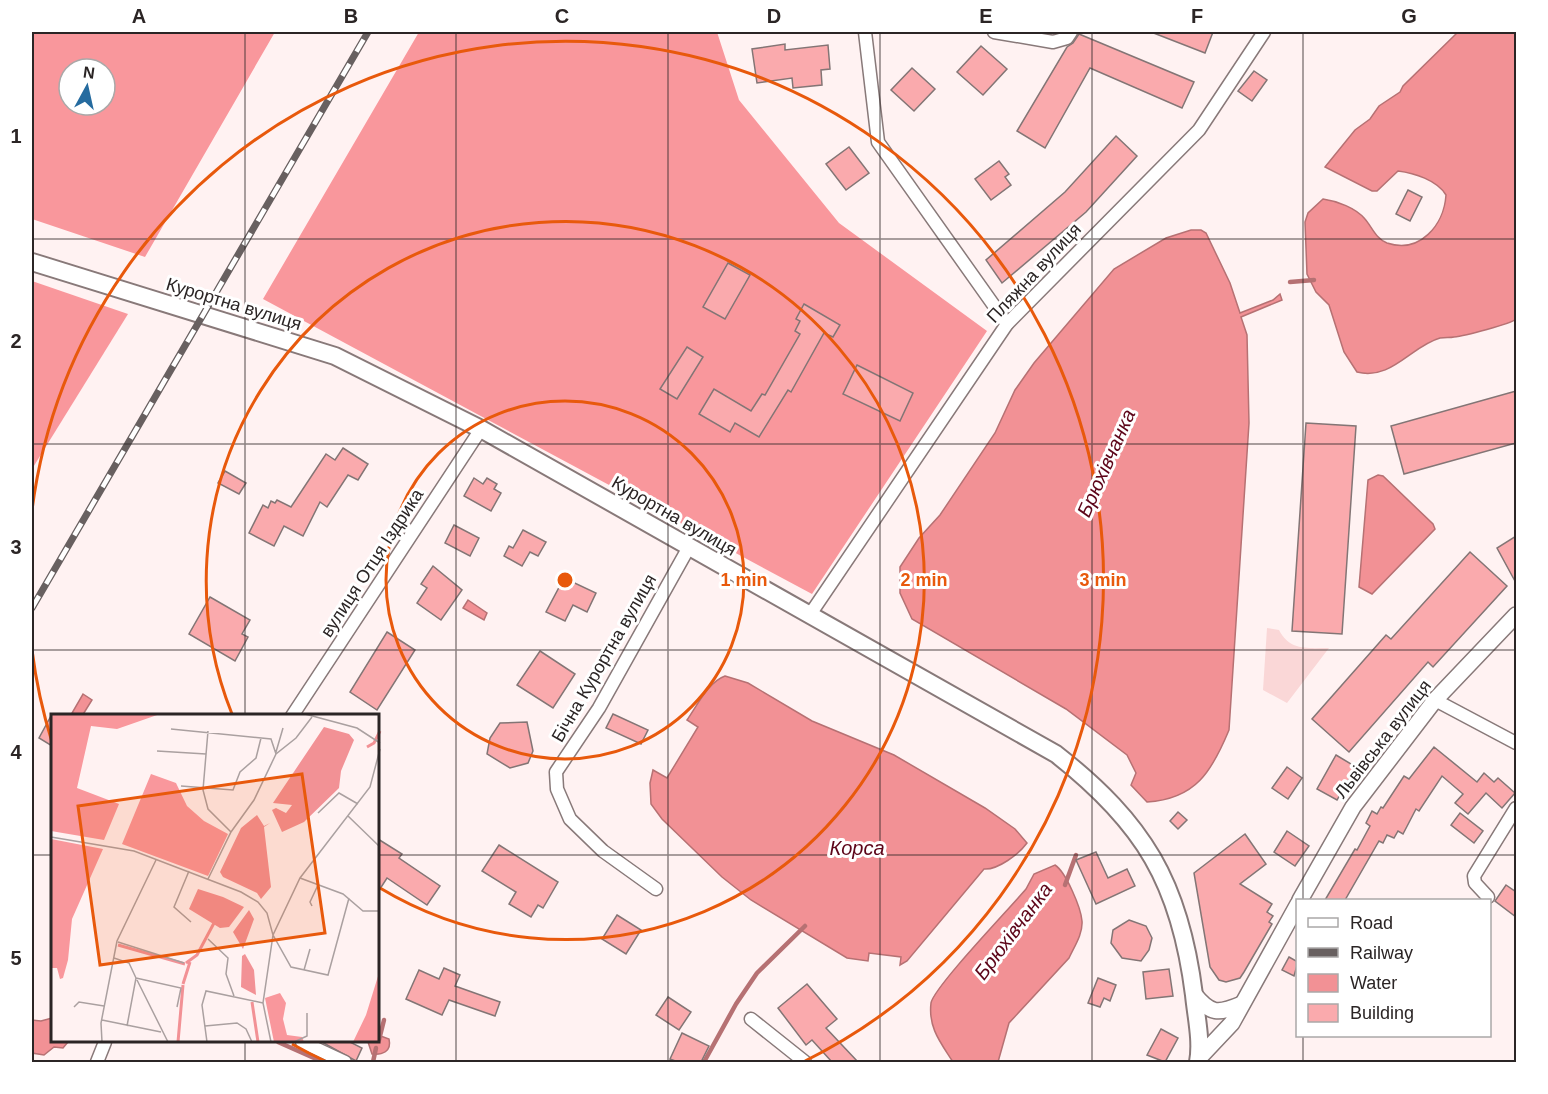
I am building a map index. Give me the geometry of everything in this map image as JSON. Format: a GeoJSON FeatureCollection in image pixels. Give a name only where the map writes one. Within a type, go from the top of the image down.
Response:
{"type":"FeatureCollection","features":[{"type":"Feature","properties":{"kind":"main road","name":"Курортна вулиця"},"geometry":{"type":"LineString","coordinates":[[32,262],[335,356],[482,429],[1056,754],[1101,792],[1140,836],[1165,878],[1177,912],[1194,994],[1200,1061]]}},
{"type":"Feature","properties":{"kind":"street"},"geometry":{"type":"LineString","coordinates":[[865,32],[878,142],[1007,324]]}},
{"type":"Feature","properties":{"kind":"street"},"geometry":{"type":"LineString","coordinates":[[994,32],[1053,42],[1067,38],[1071,32]]}},
{"type":"Feature","properties":{"kind":"street","name":"Пляжна вулиця"},"geometry":{"type":"LineString","coordinates":[[809,616],[1007,324],[1199,130],[1264,32]]}},
{"type":"Feature","properties":{"kind":"street","name":"вулиця Отця Іздрика"},"geometry":{"type":"LineString","coordinates":[[293,714],[482,429]]}},
{"type":"Feature","properties":{"kind":"street","name":"Бічна Курортна вулиця"},"geometry":{"type":"LineString","coordinates":[[656,889],[603,851],[570,819],[557,789],[556,772],[599,708],[689,547]]}},
{"type":"Feature","properties":{"kind":"street","name":"Львівська вулиця"},"geometry":{"type":"LineString","coordinates":[[1301,899],[1353,807],[1435,700],[1516,615]]}},
{"type":"Feature","properties":{"kind":"street"},"geometry":{"type":"LineString","coordinates":[[1435,700],[1516,742]]}},
{"type":"Feature","properties":{"kind":"street"},"geometry":{"type":"LineString","coordinates":[[1488,897],[1475,883],[1474,876],[1516,808]]}},
{"type":"Feature","properties":{"kind":"street","name":"Львівська вулиця"},"geometry":{"type":"LineString","coordinates":[[1200,1061],[1232,1023],[1296,907]]}},
{"type":"Feature","properties":{"kind":"street"},"geometry":{"type":"LineString","coordinates":[[1194,994],[1206,1008],[1223,1012],[1242,1004]]}},
{"type":"Feature","properties":{"kind":"street"},"geometry":{"type":"LineString","coordinates":[[751,1019],[805,1062]]}},
{"type":"Feature","properties":{"kind":"street"},"geometry":{"type":"LineString","coordinates":[[98,1062],[104,1043]]}},
{"type":"Feature","properties":{"kind":"street"},"geometry":{"type":"LineString","coordinates":[[306,1043],[345,1062]]}},
{"type":"Feature","properties":{"kind":"shaded area"},"geometry":{"type":"Polygon","coordinates":[[[32,32],[275,32],[145,257],[32,219],[32,32]]]}},
{"type":"Feature","properties":{"kind":"shaded area"},"geometry":{"type":"Polygon","coordinates":[[[419,32],[717,32],[739,100],[839,223],[987,331],[812,594],[263,299],[419,32]]]}},
{"type":"Feature","properties":{"kind":"shaded area"},"geometry":{"type":"Polygon","coordinates":[[[32,281],[128,314],[32,469],[32,281]]]}},
{"type":"Feature","properties":{"kind":"shaded area"},"geometry":{"type":"Polygon","coordinates":[[[1267,628],[1279,630],[1288,642],[1300,647],[1329,648],[1287,703],[1263,690],[1267,628]]]}},
{"type":"Feature","properties":{"kind":"water"},"geometry":{"type":"Polygon","coordinates":[[[1458,32],[1516,32],[1516,319],[1477,332],[1440,338],[1380,372],[1357,372],[1344,352],[1329,305],[1316,292],[1307,274],[1305,222],[1308,213],[1323,199],[1340,203],[1357,212],[1377,236],[1387,243],[1399,245],[1420,241],[1435,226],[1441,217],[1446,195],[1431,181],[1411,173],[1398,171],[1377,191],[1372,191],[1325,167],[1355,130],[1370,119],[1379,106],[1400,92],[1403,86],[1458,32]]]}},
{"type":"Feature","properties":{"kind":"water"},"geometry":{"type":"Polygon","coordinates":[[[1191,230],[1201,230],[1206,233],[1230,283],[1240,313],[1273,300],[1280,294],[1282,300],[1241,317],[1247,335],[1249,423],[1229,730],[1209,770],[1190,789],[1164,800],[1147,802],[1131,785],[1136,773],[1127,755],[1066,709],[912,619],[900,593],[900,567],[919,538],[940,515],[995,433],[1015,390],[1034,363],[1114,269],[1166,238],[1191,230]]]}},
{"type":"Feature","properties":{"kind":"water"},"geometry":{"type":"Polygon","coordinates":[[[1378,475],[1383,476],[1433,524],[1435,529],[1372,594],[1359,587],[1368,480],[1378,475]]]}},
{"type":"Feature","properties":{"kind":"water"},"geometry":{"type":"Polygon","coordinates":[[[468,600],[487,613],[484,620],[463,608],[468,600]]]}},
{"type":"Feature","properties":{"kind":"water","name":"Корса"},"geometry":{"type":"Polygon","coordinates":[[[725,676],[748,683],[812,721],[894,755],[985,808],[1015,829],[1027,843],[1008,860],[996,867],[984,869],[907,961],[900,965],[901,957],[869,953],[868,961],[847,958],[751,900],[722,877],[662,819],[651,804],[650,783],[653,770],[667,778],[698,727],[687,720],[713,683],[725,676]]]}},
{"type":"Feature","properties":{"kind":"water"},"geometry":{"type":"Polygon","coordinates":[[[83,694],[92,700],[83,714],[72,713],[83,694]]]}},
{"type":"Feature","properties":{"kind":"water"},"geometry":{"type":"Polygon","coordinates":[[[1055,865],[1064,875],[1072,891],[1082,921],[1080,936],[1069,958],[1009,1023],[998,1062],[953,1062],[933,1028],[931,1003],[935,994],[1026,889],[1034,874],[1055,865]]]}},
{"type":"Feature","properties":{"kind":"water"},"geometry":{"type":"Polygon","coordinates":[[[51,1018],[51,1043],[67,1043],[63,1048],[54,1047],[44,1055],[32,1053],[32,1020],[41,1021],[51,1018]]]}},
{"type":"Feature","properties":{"kind":"water"},"geometry":{"type":"Polygon","coordinates":[[[380,1036],[389,1039],[388,1050],[372,1054],[368,1043],[380,1043],[380,1036]]]}},
{"type":"Feature","properties":{"kind":"building"},"geometry":{"type":"Polygon","coordinates":[[[1151,32],[1213,32],[1205,53],[1151,32]]]}},
{"type":"Feature","properties":{"kind":"building"},"geometry":{"type":"Polygon","coordinates":[[[1079,34],[1194,82],[1182,108],[1090,68],[1045,148],[1017,131],[1067,47],[1079,34]]]}},
{"type":"Feature","properties":{"kind":"building"},"geometry":{"type":"Polygon","coordinates":[[[785,44],[785,50],[828,45],[830,69],[821,70],[822,85],[793,88],[792,78],[757,83],[752,49],[785,44]]]}},
{"type":"Feature","properties":{"kind":"building"},"geometry":{"type":"Polygon","coordinates":[[[981,46],[1007,69],[983,95],[957,72],[981,46]]]}},
{"type":"Feature","properties":{"kind":"building"},"geometry":{"type":"Polygon","coordinates":[[[912,68],[935,89],[914,111],[891,90],[912,68]]]}},
{"type":"Feature","properties":{"kind":"building"},"geometry":{"type":"Polygon","coordinates":[[[1254,71],[1267,80],[1252,101],[1238,91],[1254,71]]]}},
{"type":"Feature","properties":{"kind":"building"},"geometry":{"type":"Polygon","coordinates":[[[1116,136],[1137,156],[1086,212],[1002,283],[986,260],[1065,192],[1116,136]]]}},
{"type":"Feature","properties":{"kind":"building"},"geometry":{"type":"Polygon","coordinates":[[[849,147],[869,173],[846,190],[826,164],[849,147]]]}},
{"type":"Feature","properties":{"kind":"building"},"geometry":{"type":"Polygon","coordinates":[[[999,161],[1009,174],[1005,177],[1011,185],[991,200],[975,179],[999,161]]]}},
{"type":"Feature","properties":{"kind":"building"},"geometry":{"type":"Polygon","coordinates":[[[1408,190],[1422,197],[1410,221],[1396,214],[1408,190]]]}},
{"type":"Feature","properties":{"kind":"building"},"geometry":{"type":"Polygon","coordinates":[[[728,263],[750,275],[725,319],[703,307],[728,263]]]}},
{"type":"Feature","properties":{"kind":"building"},"geometry":{"type":"Polygon","coordinates":[[[804,304],[840,325],[833,337],[824,333],[791,392],[788,390],[759,437],[735,423],[730,432],[699,414],[714,389],[751,411],[762,394],[765,395],[800,334],[795,331],[800,321],[796,319],[804,304]]]}},
{"type":"Feature","properties":{"kind":"building"},"geometry":{"type":"Polygon","coordinates":[[[687,347],[703,357],[677,399],[660,389],[687,347]]]}},
{"type":"Feature","properties":{"kind":"building"},"geometry":{"type":"Polygon","coordinates":[[[857,365],[913,393],[900,421],[843,394],[857,365]]]}},
{"type":"Feature","properties":{"kind":"building"},"geometry":{"type":"Polygon","coordinates":[[[1516,391],[1516,443],[1404,474],[1391,426],[1516,391]]]}},
{"type":"Feature","properties":{"kind":"building"},"geometry":{"type":"Polygon","coordinates":[[[1306,423],[1356,426],[1342,634],[1292,631],[1306,423]]]}},
{"type":"Feature","properties":{"kind":"building"},"geometry":{"type":"Polygon","coordinates":[[[343,448],[368,464],[358,480],[348,475],[327,507],[320,502],[303,536],[284,526],[274,546],[249,533],[263,505],[268,508],[271,501],[275,503],[277,500],[291,507],[326,454],[335,460],[343,448]]]}},
{"type":"Feature","properties":{"kind":"building"},"geometry":{"type":"Polygon","coordinates":[[[225,471],[246,483],[239,494],[218,483],[225,471]]]}},
{"type":"Feature","properties":{"kind":"building"},"geometry":{"type":"Polygon","coordinates":[[[474,478],[483,484],[487,478],[497,484],[494,489],[501,493],[491,511],[464,496],[474,478]]]}},
{"type":"Feature","properties":{"kind":"building"},"geometry":{"type":"Polygon","coordinates":[[[454,525],[479,538],[470,556],[445,543],[454,525]]]}},
{"type":"Feature","properties":{"kind":"building"},"geometry":{"type":"Polygon","coordinates":[[[523,530],[546,542],[538,556],[530,552],[522,566],[504,556],[509,546],[513,548],[523,530]]]}},
{"type":"Feature","properties":{"kind":"building"},"geometry":{"type":"Polygon","coordinates":[[[1516,536],[1516,583],[1497,548],[1516,536]]]}},
{"type":"Feature","properties":{"kind":"building"},"geometry":{"type":"Polygon","coordinates":[[[1470,552],[1507,586],[1433,667],[1428,662],[1349,752],[1312,719],[1386,635],[1391,639],[1470,552]]]}},
{"type":"Feature","properties":{"kind":"building"},"geometry":{"type":"Polygon","coordinates":[[[433,566],[462,590],[441,620],[417,603],[427,588],[421,584],[433,566]]]}},
{"type":"Feature","properties":{"kind":"building"},"geometry":{"type":"Polygon","coordinates":[[[564,578],[596,593],[587,612],[573,605],[565,621],[546,612],[564,578]]]}},
{"type":"Feature","properties":{"kind":"building"},"geometry":{"type":"Polygon","coordinates":[[[210,597],[250,620],[242,634],[248,637],[235,661],[189,634],[210,597]]]}},
{"type":"Feature","properties":{"kind":"building"},"geometry":{"type":"Polygon","coordinates":[[[387,632],[415,650],[377,710],[350,692],[387,632]]]}},
{"type":"Feature","properties":{"kind":"building"},"geometry":{"type":"Polygon","coordinates":[[[540,651],[575,674],[553,708],[517,685],[540,651]]]}},
{"type":"Feature","properties":{"kind":"building"},"geometry":{"type":"Polygon","coordinates":[[[613,714],[648,730],[641,744],[606,728],[613,714]]]}},
{"type":"Feature","properties":{"kind":"building"},"geometry":{"type":"Polygon","coordinates":[[[51,716],[51,745],[39,738],[51,716]]]}},
{"type":"Feature","properties":{"kind":"building"},"geometry":{"type":"Polygon","coordinates":[[[527,722],[533,751],[528,763],[510,768],[487,754],[490,738],[500,723],[527,722]]]}},
{"type":"Feature","properties":{"kind":"building"},"geometry":{"type":"Polygon","coordinates":[[[1434,747],[1477,782],[1484,773],[1494,782],[1498,778],[1515,793],[1502,808],[1486,793],[1468,814],[1455,803],[1463,794],[1442,776],[1419,811],[1416,809],[1403,834],[1398,831],[1394,838],[1387,835],[1383,843],[1379,841],[1346,899],[1326,899],[1370,826],[1366,823],[1372,811],[1377,814],[1381,807],[1383,808],[1404,776],[1409,779],[1434,747]]]}},
{"type":"Feature","properties":{"kind":"building"},"geometry":{"type":"Polygon","coordinates":[[[1336,755],[1356,767],[1337,800],[1317,789],[1336,755]]]}},
{"type":"Feature","properties":{"kind":"building"},"geometry":{"type":"Polygon","coordinates":[[[1287,767],[1302,778],[1288,799],[1272,788],[1287,767]]]}},
{"type":"Feature","properties":{"kind":"building"},"geometry":{"type":"Polygon","coordinates":[[[1178,812],[1187,820],[1178,829],[1170,821],[1178,812]]]}},
{"type":"Feature","properties":{"kind":"building"},"geometry":{"type":"Polygon","coordinates":[[[1460,813],[1483,831],[1474,843],[1451,825],[1460,813]]]}},
{"type":"Feature","properties":{"kind":"building"},"geometry":{"type":"Polygon","coordinates":[[[1287,831],[1309,846],[1295,866],[1274,852],[1287,831]]]}},
{"type":"Feature","properties":{"kind":"building"},"geometry":{"type":"Polygon","coordinates":[[[1245,834],[1266,864],[1240,884],[1272,904],[1267,912],[1273,916],[1269,922],[1272,924],[1240,978],[1226,982],[1219,980],[1210,967],[1194,873],[1245,834]]]}},
{"type":"Feature","properties":{"kind":"building"},"geometry":{"type":"Polygon","coordinates":[[[380,840],[402,854],[399,858],[440,886],[427,905],[387,878],[380,889],[380,840]]]}},
{"type":"Feature","properties":{"kind":"building"},"geometry":{"type":"Polygon","coordinates":[[[499,845],[558,882],[543,908],[538,905],[531,917],[509,904],[516,892],[482,871],[499,845]]]}},
{"type":"Feature","properties":{"kind":"building"},"geometry":{"type":"Polygon","coordinates":[[[1096,852],[1108,878],[1127,869],[1135,886],[1096,904],[1076,860],[1096,852]]]}},
{"type":"Feature","properties":{"kind":"building"},"geometry":{"type":"Polygon","coordinates":[[[1506,885],[1516,892],[1516,917],[1495,901],[1506,885]]]}},
{"type":"Feature","properties":{"kind":"building"},"geometry":{"type":"Polygon","coordinates":[[[617,915],[641,930],[626,954],[602,939],[617,915]]]}},
{"type":"Feature","properties":{"kind":"building"},"geometry":{"type":"Polygon","coordinates":[[[1129,920],[1146,926],[1152,938],[1149,950],[1141,961],[1122,958],[1111,943],[1113,930],[1129,920]]]}},
{"type":"Feature","properties":{"kind":"building"},"geometry":{"type":"Polygon","coordinates":[[[1289,957],[1296,961],[1294,976],[1282,970],[1289,957]]]}},
{"type":"Feature","properties":{"kind":"building"},"geometry":{"type":"Polygon","coordinates":[[[444,968],[460,975],[455,986],[500,1002],[495,1016],[449,1000],[442,1015],[406,999],[419,970],[439,979],[444,968]]]}},
{"type":"Feature","properties":{"kind":"building"},"geometry":{"type":"Polygon","coordinates":[[[1169,969],[1173,996],[1146,999],[1143,972],[1169,969]]]}},
{"type":"Feature","properties":{"kind":"building"},"geometry":{"type":"Polygon","coordinates":[[[1098,978],[1116,985],[1110,1001],[1104,998],[1100,1007],[1088,1003],[1098,978]]]}},
{"type":"Feature","properties":{"kind":"building"},"geometry":{"type":"Polygon","coordinates":[[[807,984],[837,1019],[826,1028],[858,1062],[832,1062],[812,1040],[806,1045],[778,1008],[807,984]]]}},
{"type":"Feature","properties":{"kind":"building"},"geometry":{"type":"Polygon","coordinates":[[[668,997],[691,1012],[679,1030],[656,1015],[668,997]]]}},
{"type":"Feature","properties":{"kind":"building"},"geometry":{"type":"Polygon","coordinates":[[[1161,1029],[1178,1038],[1165,1062],[1147,1055],[1161,1029]]]}},
{"type":"Feature","properties":{"kind":"building"},"geometry":{"type":"Polygon","coordinates":[[[682,1033],[709,1046],[701,1062],[678,1062],[670,1059],[682,1033]]]}},
{"type":"Feature","properties":{"kind":"building"},"geometry":{"type":"Polygon","coordinates":[[[324,1043],[352,1043],[362,1048],[356,1061],[324,1043]]]}},
{"type":"Feature","properties":{"kind":"waterway","name":"Брюхівчанка"},"geometry":{"type":"LineString","coordinates":[[1290,282],[1314,280]]}},
{"type":"Feature","properties":{"kind":"waterway","name":"Брюхівчанка"},"geometry":{"type":"LineString","coordinates":[[1065,885],[1076,855]]}},
{"type":"Feature","properties":{"kind":"waterway"},"geometry":{"type":"LineString","coordinates":[[704,1062],[736,1004],[757,973],[805,926]]}},
{"type":"Feature","properties":{"kind":"waterway"},"geometry":{"type":"LineString","coordinates":[[380,1036],[384,1020]]}},
{"type":"Feature","properties":{"kind":"waterway"},"geometry":{"type":"LineString","coordinates":[[280,1043],[323,1062]]}},
{"type":"Feature","properties":{"kind":"waterway"},"geometry":{"type":"LineString","coordinates":[[373,1062],[376,1048]]}},
{"type":"Feature","properties":{"kind":"railway"},"geometry":{"type":"LineString","coordinates":[[32,608],[368,32]]}}]}
